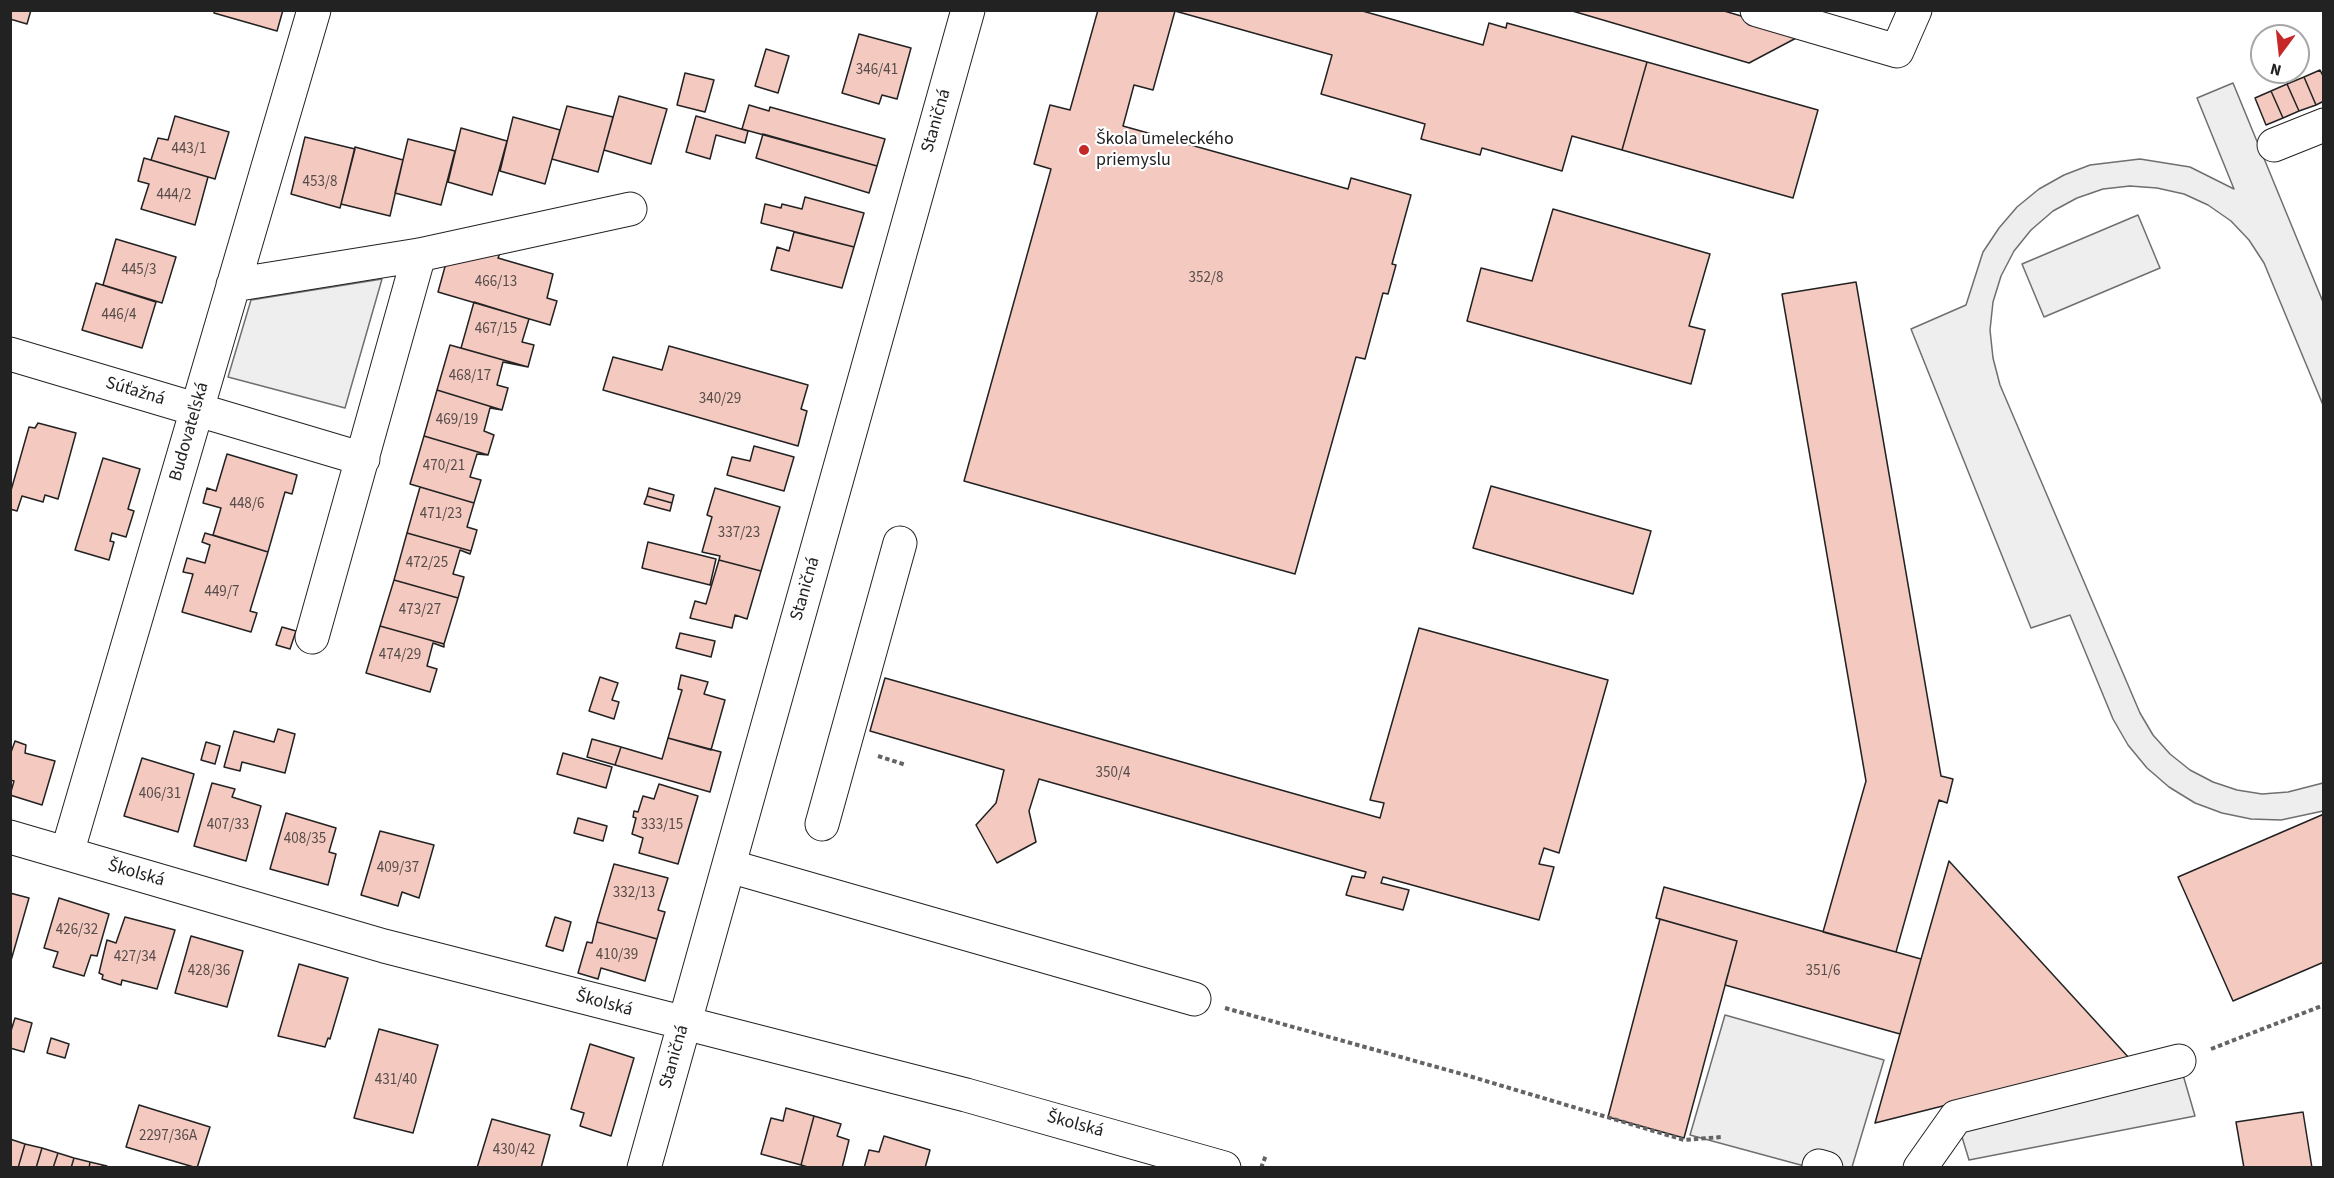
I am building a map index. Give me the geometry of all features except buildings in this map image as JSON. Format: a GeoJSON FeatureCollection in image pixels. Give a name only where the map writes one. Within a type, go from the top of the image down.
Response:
{"type":"FeatureCollection","features":[{"type":"Feature","properties":{"kind":"street","name":"Budovateľská"},"geometry":{"type":"LineString","coordinates":[[67,853],[314,10]]}},
{"type":"Feature","properties":{"kind":"street","name":"Staničná"},"geometry":{"type":"LineString","coordinates":[[644,1167],[968,10]]}},
{"type":"Feature","properties":{"kind":"street"},"geometry":{"type":"LineString","coordinates":[[1757,10],[1897,51],[1915,10]]}},
{"type":"Feature","properties":{"kind":"street"},"geometry":{"type":"LineString","coordinates":[[2274,146],[2324,125]]}},
{"type":"Feature","properties":{"kind":"street"},"geometry":{"type":"LineString","coordinates":[[233,285],[418,255],[630,209]]}},
{"type":"Feature","properties":{"kind":"street"},"geometry":{"type":"LineString","coordinates":[[312,637],[418,255]]}},
{"type":"Feature","properties":{"kind":"street","name":"Súťažná"},"geometry":{"type":"LineString","coordinates":[[10,354],[363,459]]}},
{"type":"Feature","properties":{"kind":"street"},"geometry":{"type":"LineString","coordinates":[[822,824],[900,543]]}},
{"type":"Feature","properties":{"kind":"street","name":"Školská"},"geometry":{"type":"LineString","coordinates":[[10,837],[384,946],[966,1095],[1209,1165]]}},
{"type":"Feature","properties":{"kind":"street"},"geometry":{"type":"LineString","coordinates":[[729,866],[1194,999]]}},
{"type":"Feature","properties":{"kind":"street"},"geometry":{"type":"LineString","coordinates":[[1920,1167],[1956,1117],[2192,1056]]}},
{"type":"Feature","properties":{"kind":"path"},"geometry":{"type":"LineString","coordinates":[[1194,999],[1469,1076],[1684,1140],[1721,1137]]}},
{"type":"Feature","properties":{"kind":"path"},"geometry":{"type":"LineString","coordinates":[[2192,1056],[2324,1005]]}},
{"type":"Feature","properties":{"kind":"path"},"geometry":{"type":"LineString","coordinates":[[1261,1167],[1266,1155]]}},
{"type":"Feature","properties":{"kind":"shaded area"},"geometry":{"type":"Polygon","coordinates":[[[2233,83],[2323,302],[2323,405],[2264,263],[2249,240],[2231,221],[2208,205],[2184,194],[2157,188],[2130,186],[2103,189],[2077,198],[2053,211],[2031,230],[2014,251],[2001,276],[1993,302],[1990,330],[1993,358],[2000,385],[2140,713],[2153,735],[2170,754],[2190,770],[2213,782],[2237,790],[2262,794],[2288,792],[2323,783],[2323,811],[2281,820],[2251,819],[2222,813],[2195,803],[2169,787],[2147,768],[2128,745],[2113,719],[2070,615],[2031,628],[1911,329],[1966,305],[1983,252],[1999,228],[2017,207],[2039,189],[2064,175],[2090,165],[2140,159],[2190,167],[2234,189],[2197,98],[2233,83]]]}},
{"type":"Feature","properties":{"kind":"shaded area"},"geometry":{"type":"Polygon","coordinates":[[[2138,215],[2160,268],[2044,317],[2022,264],[2138,215]]]}},
{"type":"Feature","properties":{"kind":"shaded area"},"geometry":{"type":"Polygon","coordinates":[[[382,279],[345,408],[228,377],[251,300],[382,279]]]}},
{"type":"Feature","properties":{"kind":"shaded area"},"geometry":{"type":"Polygon","coordinates":[[[1725,1015],[1884,1060],[1852,1167],[1808,1167],[1690,1135],[1725,1015]]]}},
{"type":"Feature","properties":{"kind":"shaded area"},"geometry":{"type":"Polygon","coordinates":[[[2179,1061],[2195,1116],[1969,1160],[1956,1117],[2179,1061]]]}},
{"type":"Feature","properties":{"kind":"place","name":"Škola umeleckého priemyslu"},"geometry":{"type":"Point","coordinates":[1084,150]}}]}
